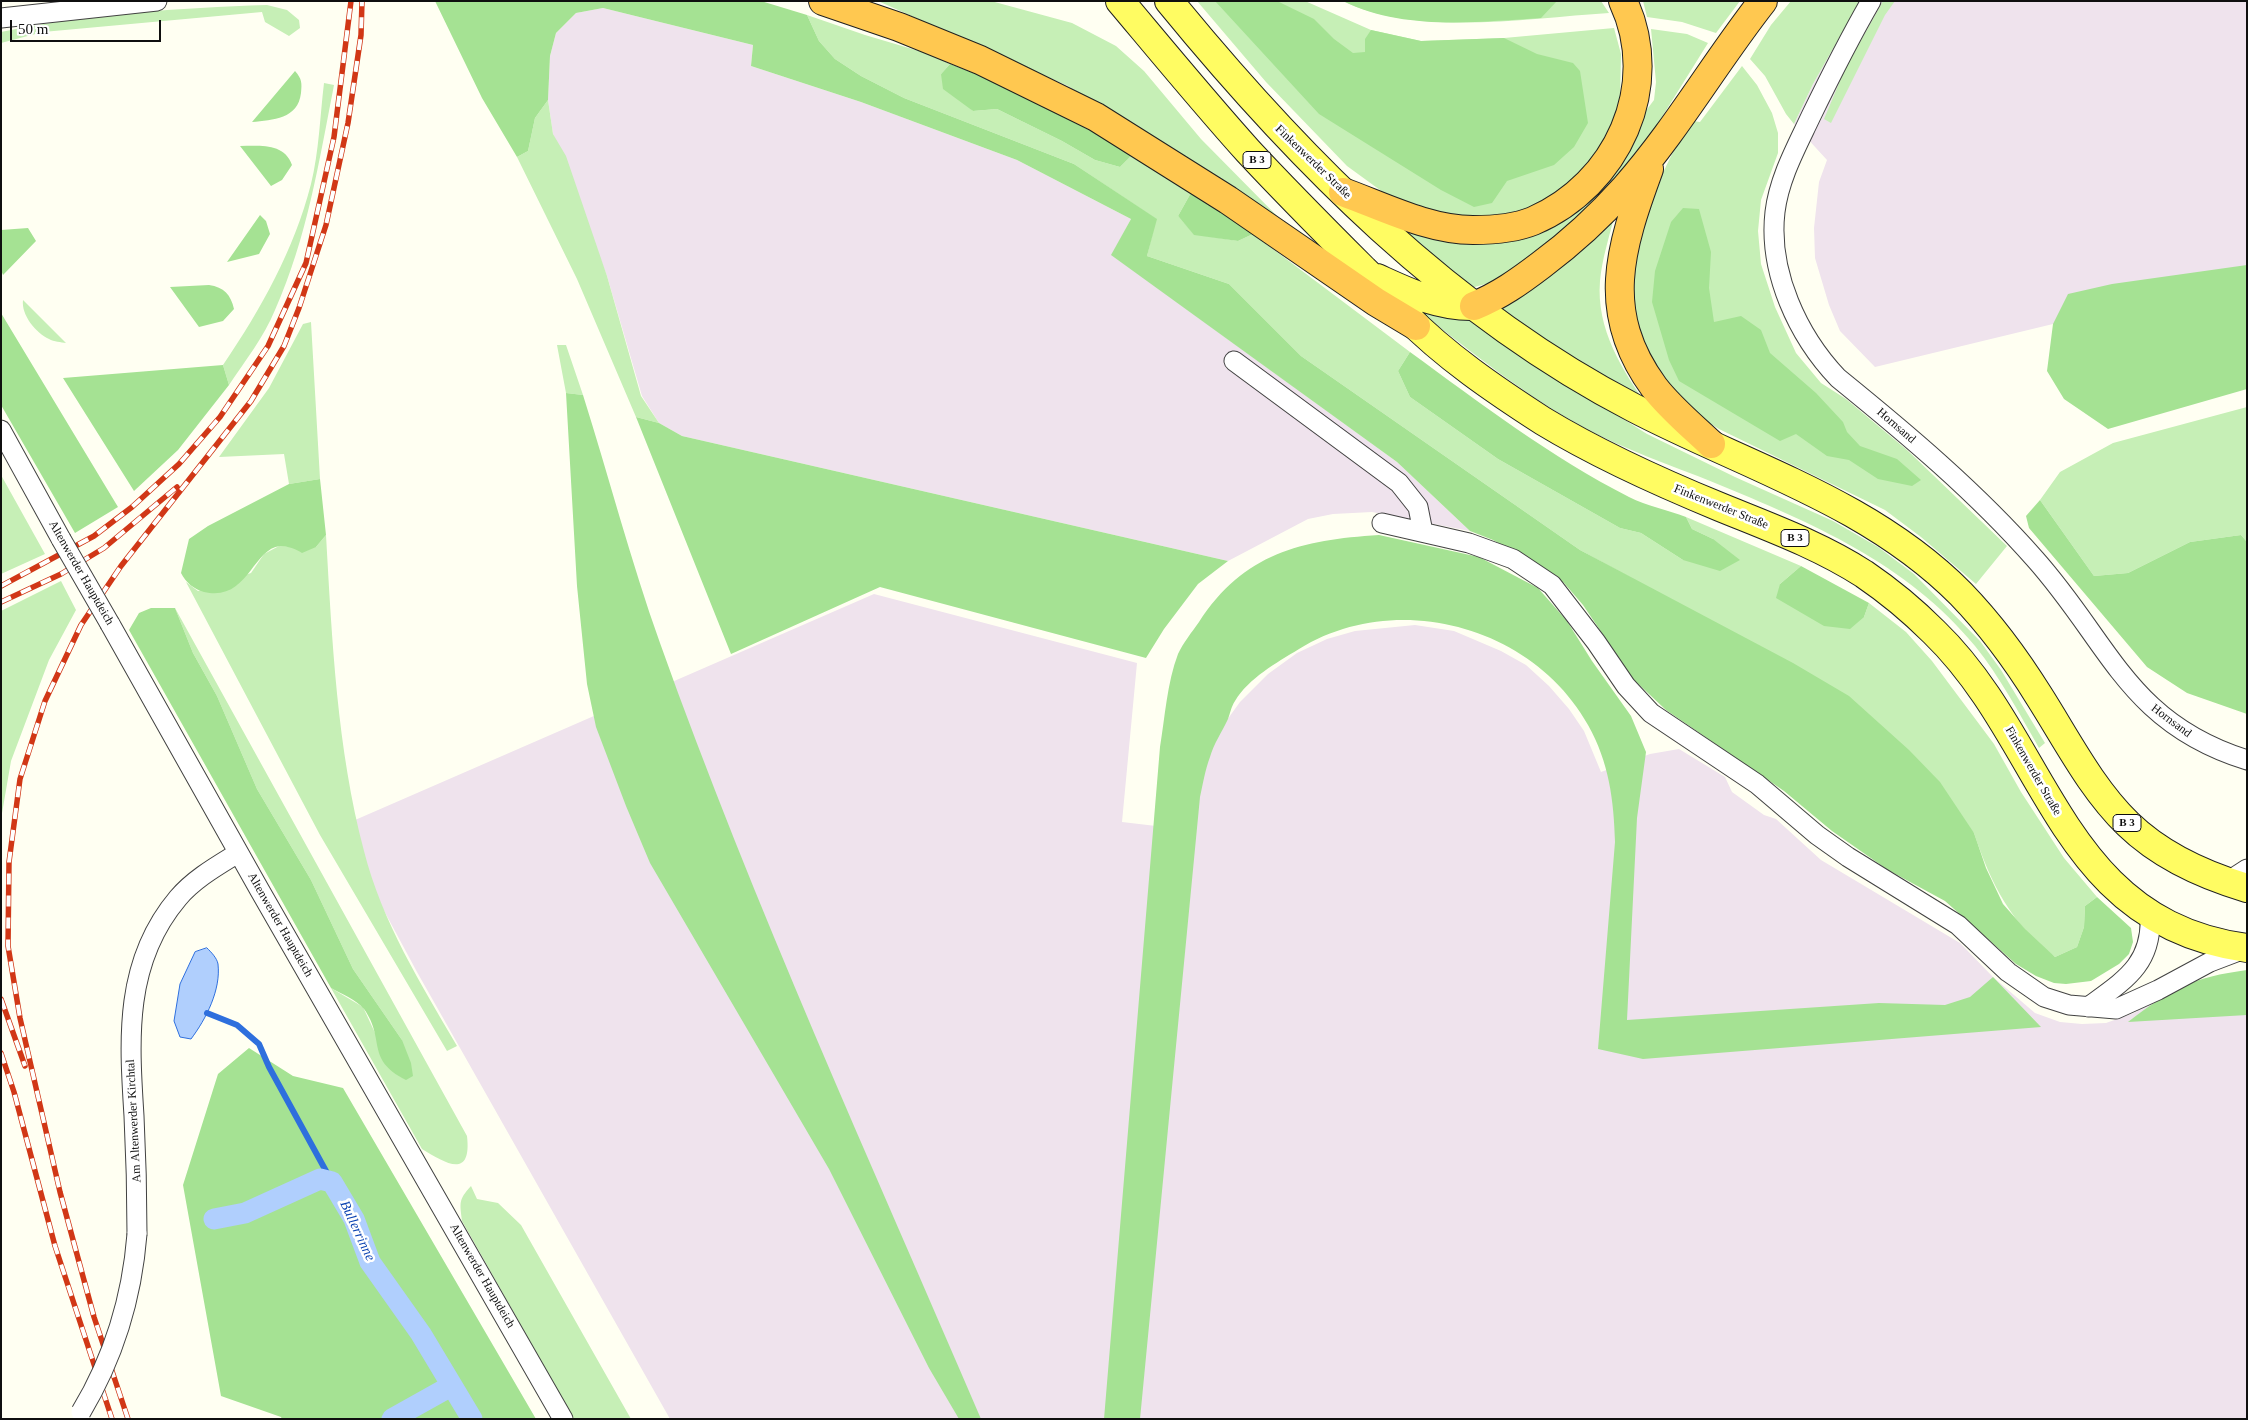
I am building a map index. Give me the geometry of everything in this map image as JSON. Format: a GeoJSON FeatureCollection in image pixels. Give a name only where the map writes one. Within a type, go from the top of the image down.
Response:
{"type":"FeatureCollection","features":[{"type":"Feature","properties":{"kind":"highway"},"geometry":{"type":"LineString","coordinates":[[823,1],[899,27],[980,60],[1096,117],[1228,200],[1376,302],[1416,326]]}},
{"type":"Feature","properties":{"kind":"highway"},"geometry":{"type":"LineString","coordinates":[[1343,192],[1440,226],[1472,230],[1532,221],[1566,202],[1592,179],[1620,140],[1630,118],[1636,94],[1638,65],[1636,44],[1623,1]]}},
{"type":"Feature","properties":{"kind":"highway"},"geometry":{"type":"LineString","coordinates":[[1474,306],[1511,287],[1562,249],[1607,208],[1685,112],[1764,1]]}},
{"type":"Feature","properties":{"kind":"highway"},"geometry":{"type":"LineString","coordinates":[[1657,147],[1625,239],[1620,264],[1622,316],[1634,354],[1656,388],[1711,444]]}},
{"type":"Feature","properties":{"kind":"main road","name":"Finkenwerder Straße"},"geometry":{"type":"LineString","coordinates":[[1120,1],[1247,150],[1369,274],[1416,326],[1440,347],[1489,384],[1542,420],[1578,441],[1671,487],[1792,536],[1864,574],[1904,604],[1938,635],[1984,690],[2009,729],[2056,812],[2084,854],[2112,886],[2150,914],[2206,939],[2247,948]]}},
{"type":"Feature","properties":{"kind":"main road","name":"Finkenwerder Straße"},"geometry":{"type":"LineString","coordinates":[[1169,1],[1219,63],[1280,131],[1415,258],[1474,306],[1596,386],[1634,408],[1833,502],[1888,534],[1934,570],[1960,593],[1997,634],[2109,805],[2131,827],[2154,846],[2174,859],[2240,880]]}},
{"type":"Feature","properties":{"kind":"main road","name":"Finkenwerder Straße"},"geometry":{"type":"LineString","coordinates":[[1369,274],[1428,300],[1455,306],[1474,306]]}},
{"type":"Feature","properties":{"kind":"street"},"geometry":{"type":"LineString","coordinates":[[1,18],[157,1]]}},
{"type":"Feature","properties":{"kind":"street","name":"Hornsand"},"geometry":{"type":"LineString","coordinates":[[1871,1],[1846,44],[1799,138],[1785,173],[1775,211],[1775,241],[1778,264],[1785,288],[1807,340],[1820,359],[1838,378],[1971,492],[2037,560],[2122,675],[2145,702],[2186,734],[2216,750],[2247,760]]}},
{"type":"Feature","properties":{"kind":"street"},"geometry":{"type":"LineString","coordinates":[[1234,362],[1399,483],[1418,506],[1423,532]]}},
{"type":"Feature","properties":{"kind":"street","name":"Altenwerder Hauptdeich"},"geometry":{"type":"LineString","coordinates":[[1,430],[238,853],[563,1419]]}},
{"type":"Feature","properties":{"kind":"street","name":"Finkenwerder Straße"},"geometry":{"type":"LineString","coordinates":[[1382,523],[1469,542],[1513,560],[1552,585],[1596,642],[1626,686],[1652,714],[1757,784],[1817,835],[1958,925],[2028,987],[2053,1000],[2108,1010],[2127,1006],[2210,962],[2247,948]]}},
{"type":"Feature","properties":{"kind":"street","name":"Am Altenwerder Kirchtal"},"geometry":{"type":"LineString","coordinates":[[79,1416],[102,1373],[124,1313],[132,1281],[137,1234],[130,1046],[131,1014],[136,983],[152,940],[178,897],[202,876],[238,853]]}},
{"type":"Feature","properties":{"kind":"street"},"geometry":{"type":"LineString","coordinates":[[2088,1007],[2111,990],[2141,961],[2149,944],[2151,932],[2150,914]]}},
{"type":"Feature","properties":{"kind":"shaded area"},"geometry":{"type":"Polygon","coordinates":[[[1860,1],[2247,1],[2247,298],[2213,306],[2053,324],[1875,367],[1840,331],[1829,305],[1815,258],[1814,228],[1819,182],[1827,160],[1794,124],[1813,84],[1860,1]]]}},
{"type":"Feature","properties":{"kind":"shaded area"},"geometry":{"type":"Polygon","coordinates":[[[603,8],[753,45],[751,66],[861,102],[1017,160],[1131,219],[1112,255],[1397,462],[1470,531],[1372,512],[1333,514],[1308,519],[1228,561],[682,436],[659,423],[642,396],[607,276],[553,134],[548,100],[550,56],[556,33],[576,13],[603,8]]]}},
{"type":"Feature","properties":{"kind":"shaded area"},"geometry":{"type":"Polygon","coordinates":[[[874,594],[1137,663],[1122,822],[1190,830],[1201,774],[1219,731],[1240,702],[1268,674],[1297,653],[1327,639],[1355,631],[1415,625],[1454,631],[1501,651],[1526,665],[1549,686],[1569,709],[1584,731],[1601,772],[1650,754],[1679,749],[1725,777],[1732,792],[1764,815],[1776,819],[1821,860],[1960,943],[1993,977],[2035,1013],[2060,1022],[2082,1024],[2106,1023],[2134,1013],[2172,989],[2247,978],[2247,1419],[670,1419],[417,972],[339,827],[874,594]]]}},
{"type":"Feature","properties":{"kind":"green space"},"geometry":{"type":"Polygon","coordinates":[[[435,1],[761,1],[807,15],[819,41],[835,59],[861,76],[904,98],[1074,164],[1157,219],[1147,256],[1229,284],[1301,356],[1580,550],[1793,663],[1849,696],[1909,750],[1940,782],[1974,833],[1986,868],[2003,904],[2025,929],[2055,957],[2077,947],[2084,927],[2085,906],[2097,897],[2131,928],[2133,942],[2129,954],[2119,964],[2091,981],[2066,984],[2054,983],[2036,976],[2016,964],[1945,901],[1888,870],[1832,831],[1784,791],[1666,710],[1633,679],[1583,605],[1564,583],[1528,559],[1493,540],[1470,531],[1397,462],[1111,255],[1131,219],[1017,160],[861,102],[751,66],[753,45],[603,8],[576,13],[556,33],[550,56],[548,100],[535,118],[528,151],[517,157],[482,98],[435,1]]]}},
{"type":"Feature","properties":{"kind":"green space"},"geometry":{"type":"Polygon","coordinates":[[[878,1],[991,1],[1072,23],[1116,46],[1144,71],[1201,139],[1278,217],[1068,86],[878,1]]]}},
{"type":"Feature","properties":{"kind":"green space"},"geometry":{"type":"Polygon","coordinates":[[[1197,1],[1305,1],[1371,30],[1421,41],[1504,38],[1614,28],[1621,54],[1620,102],[1603,149],[1560,195],[1522,212],[1473,220],[1434,212],[1391,198],[1347,166],[1266,82],[1197,1]]]}},
{"type":"Feature","properties":{"kind":"green space"},"geometry":{"type":"Polygon","coordinates":[[[1215,1],[1277,1],[1314,19],[1334,39],[1353,53],[1365,52],[1365,39],[1371,30],[1421,41],[1504,38],[1537,54],[1573,63],[1580,71],[1588,123],[1574,147],[1554,165],[1507,181],[1492,203],[1474,207],[1441,190],[1319,114],[1215,1]]]}},
{"type":"Feature","properties":{"kind":"green space"},"geometry":{"type":"Polygon","coordinates":[[[1343,1],[1601,1],[1609,13],[1509,21],[1438,22],[1404,19],[1372,12],[1343,1]]]}},
{"type":"Feature","properties":{"kind":"green space"},"geometry":{"type":"Polygon","coordinates":[[[1343,1],[1557,1],[1541,18],[1440,22],[1390,17],[1366,11],[1343,1]]]}},
{"type":"Feature","properties":{"kind":"green space"},"geometry":{"type":"Polygon","coordinates":[[[1643,1],[1740,1],[1716,33],[1682,22],[1647,17],[1643,1]]]}},
{"type":"Feature","properties":{"kind":"green space"},"geometry":{"type":"Polygon","coordinates":[[[1791,1],[1860,1],[1813,84],[1794,124],[1786,114],[1765,76],[1750,59],[1771,25],[1791,1]]]}},
{"type":"Feature","properties":{"kind":"green space"},"geometry":{"type":"Polygon","coordinates":[[[1883,1],[1895,1],[1885,15],[1831,123],[1824,119],[1845,69],[1883,1]]]}},
{"type":"Feature","properties":{"kind":"green space"},"geometry":{"type":"Polygon","coordinates":[[[267,5],[287,10],[299,20],[300,28],[289,36],[265,22],[262,12],[43,32],[1,43],[1,32],[100,16],[167,10],[267,5]]]}},
{"type":"Feature","properties":{"kind":"green space"},"geometry":{"type":"Polygon","coordinates":[[[807,15],[929,54],[950,64],[941,74],[973,111],[997,109],[1062,141],[1095,160],[1120,167],[1134,153],[1192,191],[1178,216],[1194,234],[1238,241],[1253,234],[1410,352],[1398,371],[1410,397],[1498,459],[1620,528],[1641,533],[1683,560],[1713,539],[1692,529],[1686,517],[1801,566],[1780,584],[1864,617],[1869,603],[1906,632],[1932,661],[1994,744],[2021,792],[2064,858],[2097,897],[2085,906],[2084,927],[2077,947],[2055,957],[2026,931],[2004,902],[1995,886],[1974,833],[1681,605],[1580,550],[1301,356],[1229,284],[1147,256],[1156,219],[1074,164],[904,98],[861,76],[835,59],[819,41],[807,15]]]}},
{"type":"Feature","properties":{"kind":"green space"},"geometry":{"type":"Polygon","coordinates":[[[1651,29],[1687,34],[1708,43],[1637,157],[1567,230],[1497,281],[1467,289],[1395,226],[1563,220],[1586,206],[1627,150],[1642,116],[1654,100],[1656,82],[1651,29]]]}},
{"type":"Feature","properties":{"kind":"green space"},"geometry":{"type":"Polygon","coordinates":[[[950,64],[992,80],[1134,153],[1120,167],[1095,160],[1062,141],[997,109],[973,111],[943,89],[941,74],[950,64]]]}},
{"type":"Feature","properties":{"kind":"green space"},"geometry":{"type":"Polygon","coordinates":[[[1742,66],[1757,85],[1772,113],[1778,133],[1778,153],[1761,200],[1758,231],[1761,264],[1775,307],[1796,353],[1821,383],[1846,399],[1907,450],[2007,546],[1976,584],[1921,537],[1885,510],[1719,429],[1684,407],[1635,340],[1625,275],[1646,208],[1672,154],[1693,121],[1700,122],[1742,66]]]}},
{"type":"Feature","properties":{"kind":"green space"},"geometry":{"type":"Polygon","coordinates":[[[295,71],[300,79],[301,93],[295,108],[290,113],[276,119],[252,122],[295,71]]]}},
{"type":"Feature","properties":{"kind":"green space"},"geometry":{"type":"Polygon","coordinates":[[[324,83],[334,85],[311,199],[296,255],[271,320],[229,385],[223,365],[275,278],[286,256],[304,208],[316,159],[324,83]]]}},
{"type":"Feature","properties":{"kind":"green space"},"geometry":{"type":"Polygon","coordinates":[[[548,100],[553,134],[566,156],[607,276],[641,396],[659,423],[636,417],[577,279],[517,157],[528,151],[535,118],[548,100]]]}},
{"type":"Feature","properties":{"kind":"green space"},"geometry":{"type":"Polygon","coordinates":[[[240,146],[264,146],[278,149],[288,158],[292,165],[282,180],[271,186],[240,146]]]}},
{"type":"Feature","properties":{"kind":"green space"},"geometry":{"type":"Polygon","coordinates":[[[1192,191],[1253,234],[1238,241],[1194,235],[1178,216],[1192,191]]]}},
{"type":"Feature","properties":{"kind":"green space"},"geometry":{"type":"Polygon","coordinates":[[[1683,208],[1699,209],[1711,252],[1709,288],[1714,322],[1741,316],[1761,330],[1770,353],[1816,393],[1843,422],[1847,432],[1860,446],[1897,459],[1921,480],[1912,486],[1878,479],[1849,460],[1827,456],[1796,434],[1780,441],[1679,381],[1669,360],[1652,302],[1655,271],[1671,222],[1683,208]]]}},
{"type":"Feature","properties":{"kind":"green space"},"geometry":{"type":"Polygon","coordinates":[[[260,215],[266,221],[270,234],[259,254],[227,262],[260,215]]]}},
{"type":"Feature","properties":{"kind":"green space"},"geometry":{"type":"Polygon","coordinates":[[[1614,217],[1600,281],[1602,316],[1613,348],[1621,364],[1649,408],[1497,310],[1614,217]]]}},
{"type":"Feature","properties":{"kind":"green space"},"geometry":{"type":"Polygon","coordinates":[[[28,228],[36,241],[3,275],[1,270],[1,230],[28,228]]]}},
{"type":"Feature","properties":{"kind":"green space"},"geometry":{"type":"Polygon","coordinates":[[[2247,265],[2247,389],[2108,429],[2064,399],[2047,371],[2053,324],[2068,294],[2112,284],[2247,265]]]}},
{"type":"Feature","properties":{"kind":"green space"},"geometry":{"type":"Polygon","coordinates":[[[209,285],[226,292],[234,309],[223,321],[199,327],[170,287],[209,285]]]}},
{"type":"Feature","properties":{"kind":"green space"},"geometry":{"type":"Polygon","coordinates":[[[23,300],[66,343],[51,340],[30,323],[24,312],[23,300]]]}},
{"type":"Feature","properties":{"kind":"green space"},"geometry":{"type":"Polygon","coordinates":[[[1,313],[118,507],[75,533],[1,405],[1,313]]]}},
{"type":"Feature","properties":{"kind":"green space"},"geometry":{"type":"Polygon","coordinates":[[[1421,313],[1451,317],[1468,316],[1536,364],[1647,434],[1735,477],[1833,521],[1878,547],[1914,574],[1980,641],[2001,670],[2045,743],[2039,748],[2001,683],[1975,646],[1948,617],[1919,591],[1888,568],[1822,530],[1715,483],[1632,450],[1583,427],[1520,388],[1421,313]]]}},
{"type":"Feature","properties":{"kind":"green space"},"geometry":{"type":"Polygon","coordinates":[[[311,322],[320,479],[289,484],[284,454],[219,457],[269,388],[303,324],[311,322]]]}},
{"type":"Feature","properties":{"kind":"green space"},"geometry":{"type":"Polygon","coordinates":[[[557,345],[566,345],[583,395],[566,393],[557,345]]]}},
{"type":"Feature","properties":{"kind":"green space"},"geometry":{"type":"Polygon","coordinates":[[[1410,352],[1516,429],[1572,465],[1629,497],[1686,517],[1692,529],[1713,539],[1740,560],[1720,571],[1683,560],[1641,533],[1620,528],[1498,459],[1410,397],[1398,371],[1410,352]]]}},
{"type":"Feature","properties":{"kind":"green space"},"geometry":{"type":"Polygon","coordinates":[[[223,365],[229,385],[178,450],[134,491],[63,378],[223,365]]]}},
{"type":"Feature","properties":{"kind":"green space"},"geometry":{"type":"Polygon","coordinates":[[[566,393],[583,395],[649,612],[696,742],[814,1034],[981,1419],[959,1419],[929,1368],[829,1169],[650,863],[626,806],[596,727],[587,684],[577,586],[566,393]]]}},
{"type":"Feature","properties":{"kind":"green space"},"geometry":{"type":"Polygon","coordinates":[[[2247,407],[2247,542],[2241,535],[2190,542],[2128,573],[2094,576],[2040,500],[2060,472],[2113,443],[2247,407]]]}},
{"type":"Feature","properties":{"kind":"green space"},"geometry":{"type":"Polygon","coordinates":[[[636,417],[659,423],[682,436],[1228,561],[1198,584],[1164,629],[1146,658],[880,587],[731,654],[636,417]]]}},
{"type":"Feature","properties":{"kind":"green space"},"geometry":{"type":"Polygon","coordinates":[[[1,475],[45,554],[1,574],[1,475]]]}},
{"type":"Feature","properties":{"kind":"green space"},"geometry":{"type":"Polygon","coordinates":[[[320,479],[326,535],[316,547],[302,553],[283,546],[270,549],[240,583],[219,593],[200,591],[185,580],[181,573],[189,539],[208,526],[289,484],[320,479]]]}},
{"type":"Feature","properties":{"kind":"green space"},"geometry":{"type":"Polygon","coordinates":[[[2040,500],[2094,576],[2128,573],[2190,542],[2241,535],[2247,542],[2247,714],[2187,693],[2147,667],[2029,528],[2026,516],[2040,500]]]}},
{"type":"Feature","properties":{"kind":"green space"},"geometry":{"type":"Polygon","coordinates":[[[326,535],[337,694],[348,773],[364,851],[381,903],[392,928],[416,976],[457,1046],[447,1051],[320,835],[186,582],[198,591],[251,573],[264,554],[279,546],[316,547],[326,535]]]}},
{"type":"Feature","properties":{"kind":"green space"},"geometry":{"type":"Polygon","coordinates":[[[1379,535],[1479,557],[1538,588],[1567,621],[1592,661],[1631,716],[1646,752],[1637,818],[1627,1020],[1879,1003],[1945,1005],[1970,997],[1993,977],[2041,1027],[1643,1059],[1598,1049],[1615,842],[1612,797],[1606,767],[1588,725],[1564,691],[1533,663],[1498,642],[1459,627],[1419,621],[1377,622],[1337,631],[1290,654],[1248,685],[1234,703],[1207,767],[1200,797],[1140,1419],[1104,1419],[1160,747],[1174,665],[1185,642],[1216,599],[1235,580],[1255,565],[1277,554],[1324,541],[1379,535]]]}},
{"type":"Feature","properties":{"kind":"green space"},"geometry":{"type":"Polygon","coordinates":[[[1801,566],[1869,603],[1864,617],[1850,629],[1824,626],[1776,598],[1780,584],[1801,566]]]}},
{"type":"Feature","properties":{"kind":"green space"},"geometry":{"type":"Polygon","coordinates":[[[61,581],[76,610],[49,660],[11,761],[1,819],[1,611],[61,581]]]}},
{"type":"Feature","properties":{"kind":"green space"},"geometry":{"type":"Polygon","coordinates":[[[151,608],[175,608],[193,653],[217,696],[257,789],[311,880],[353,969],[402,1040],[411,1063],[413,1076],[406,1080],[393,1072],[380,1056],[374,1030],[364,1009],[353,1000],[331,988],[129,630],[139,613],[151,608]]]}},
{"type":"Feature","properties":{"kind":"green space"},"geometry":{"type":"Polygon","coordinates":[[[175,608],[467,1136],[465,1159],[461,1163],[448,1163],[422,1149],[331,988],[363,1007],[376,1035],[402,1040],[353,969],[311,880],[257,789],[217,696],[193,653],[175,608]]]}},
{"type":"Feature","properties":{"kind":"green space"},"geometry":{"type":"Polygon","coordinates":[[[2247,970],[2247,1015],[2128,1022],[2157,1001],[2183,986],[2212,976],[2247,970]]]}},
{"type":"Feature","properties":{"kind":"green space"},"geometry":{"type":"Polygon","coordinates":[[[249,1048],[293,1076],[343,1088],[536,1419],[282,1419],[281,1417],[221,1396],[183,1185],[218,1074],[249,1048]]]}},
{"type":"Feature","properties":{"kind":"green space"},"geometry":{"type":"Polygon","coordinates":[[[471,1186],[477,1199],[498,1203],[521,1225],[631,1419],[574,1419],[462,1221],[462,1198],[471,1186]]]}},
{"type":"Feature","properties":{"kind":"water"},"geometry":{"type":"Polygon","coordinates":[[[207,948],[218,964],[215,994],[207,1013],[191,1039],[180,1037],[174,1021],[180,984],[195,952],[207,948]]]}},
{"type":"Feature","properties":{"kind":"waterway"},"geometry":{"type":"LineString","coordinates":[[207,1013],[237,1025],[259,1044],[269,1067],[332,1182]]}},
{"type":"Feature","properties":{"kind":"waterway","name":"Bullerrinne"},"geometry":{"type":"LineString","coordinates":[[214,1219],[245,1213],[320,1179],[332,1182],[354,1219],[370,1262],[421,1334],[472,1419]]}},
{"type":"Feature","properties":{"kind":"waterway","name":"Bullerrinne"},"geometry":{"type":"LineString","coordinates":[[392,1419],[451,1386]]}},
{"type":"Feature","properties":{"kind":"railway"},"geometry":{"type":"LineString","coordinates":[[1,586],[94,536],[132,507],[179,464],[220,417],[268,346],[306,263],[334,137],[351,1]]}},
{"type":"Feature","properties":{"kind":"railway"},"geometry":{"type":"LineString","coordinates":[[128,1419],[94,1317],[60,1192],[20,1018],[8,946],[9,862],[20,779],[45,701],[81,625],[121,566],[251,401],[284,346],[299,308],[326,225],[348,123],[361,35],[362,1]]}},
{"type":"Feature","properties":{"kind":"railway"},"geometry":{"type":"LineString","coordinates":[[1,602],[61,574],[104,548],[177,487]]}},
{"type":"Feature","properties":{"kind":"railway"},"geometry":{"type":"LineString","coordinates":[[1,999],[25,1066]]}},
{"type":"Feature","properties":{"kind":"railway"},"geometry":{"type":"LineString","coordinates":[[1,1053],[14,1092],[55,1246],[112,1419]]}}]}
